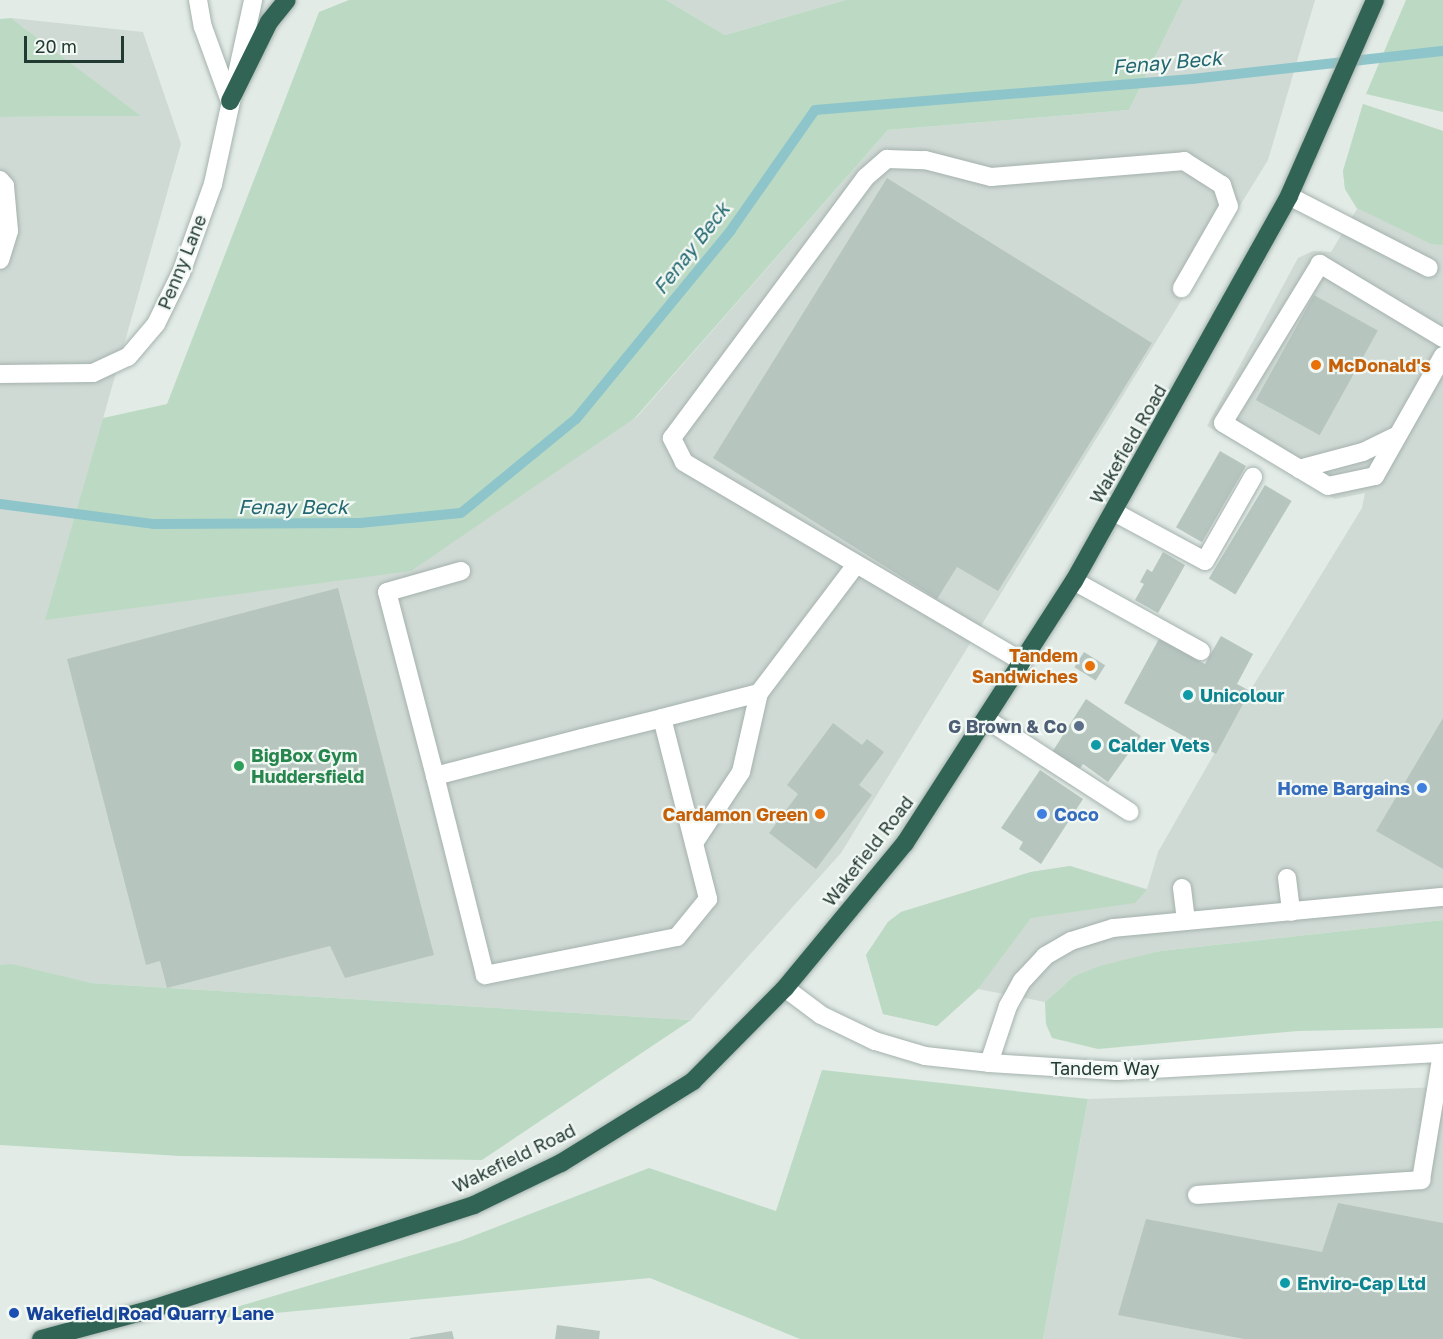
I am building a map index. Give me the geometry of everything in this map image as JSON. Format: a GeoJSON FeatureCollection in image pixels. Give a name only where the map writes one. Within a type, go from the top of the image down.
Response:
{"type":"FeatureCollection","features":[{"type":"Feature","properties":{"kind":"highway"},"geometry":{"type":"LineString","coordinates":[[230,101],[269,22],[287,0]]}},
{"type":"Feature","properties":{"kind":"highway","name":"Wakefield Road"},"geometry":{"type":"LineString","coordinates":[[41,1339],[72,1335],[474,1205],[561,1162],[693,1081],[785,988],[905,843],[1023,662],[1114,512],[1289,196],[1375,2]]}},
{"type":"Feature","properties":{"kind":"street"},"geometry":{"type":"LineString","coordinates":[[198,0],[203,27],[230,101]]}},
{"type":"Feature","properties":{"kind":"street","name":"Penny Lane"},"geometry":{"type":"LineString","coordinates":[[0,374],[93,373],[128,357],[156,324],[181,273],[213,184],[253,0]]}},
{"type":"Feature","properties":{"kind":"street"},"geometry":{"type":"LineString","coordinates":[[1023,662],[855,566],[684,462],[672,438],[866,177],[887,159],[925,160],[991,177],[1184,161],[1222,185],[1229,206],[1182,288]]}},
{"type":"Feature","properties":{"kind":"street"},"geometry":{"type":"LineString","coordinates":[[0,180],[5,186],[9,231],[0,260]]}},
{"type":"Feature","properties":{"kind":"street"},"geometry":{"type":"LineString","coordinates":[[1289,196],[1429,268]]}},
{"type":"Feature","properties":{"kind":"street"},"geometry":{"type":"LineString","coordinates":[[1443,338],[1320,264],[1222,423],[1328,486],[1375,476],[1388,458],[1394,437],[1443,356]]}},
{"type":"Feature","properties":{"kind":"street"},"geometry":{"type":"LineString","coordinates":[[1299,469],[1363,452],[1394,437]]}},
{"type":"Feature","properties":{"kind":"street"},"geometry":{"type":"LineString","coordinates":[[1114,512],[1205,561],[1253,477]]}},
{"type":"Feature","properties":{"kind":"street"},"geometry":{"type":"LineString","coordinates":[[694,843],[741,772],[759,693],[855,566]]}},
{"type":"Feature","properties":{"kind":"street"},"geometry":{"type":"LineString","coordinates":[[461,571],[387,592],[485,975],[677,938],[708,899],[662,718]]}},
{"type":"Feature","properties":{"kind":"street"},"geometry":{"type":"LineString","coordinates":[[1074,581],[1201,651]]}},
{"type":"Feature","properties":{"kind":"street"},"geometry":{"type":"LineString","coordinates":[[435,776],[759,693]]}},
{"type":"Feature","properties":{"kind":"street"},"geometry":{"type":"LineString","coordinates":[[986,718],[1130,812]]}},
{"type":"Feature","properties":{"kind":"street"},"geometry":{"type":"LineString","coordinates":[[1287,878],[1291,912]]}},
{"type":"Feature","properties":{"kind":"street"},"geometry":{"type":"LineString","coordinates":[[1182,888],[1185,921]]}},
{"type":"Feature","properties":{"kind":"street"},"geometry":{"type":"LineString","coordinates":[[989,1063],[1008,1006],[1022,981],[1045,956],[1071,940],[1113,928],[1443,897]]}},
{"type":"Feature","properties":{"kind":"street","name":"Tandem Way"},"geometry":{"type":"LineString","coordinates":[[785,988],[821,1015],[875,1041],[925,1056],[989,1063],[1117,1071],[1443,1053]]}},
{"type":"Feature","properties":{"kind":"street"},"geometry":{"type":"LineString","coordinates":[[1197,1195],[1421,1180],[1443,1053]]}},
{"type":"Feature","properties":{"kind":"shaded area"},"geometry":{"type":"Polygon","coordinates":[[[666,0],[845,0],[725,35],[666,0]]]}},
{"type":"Feature","properties":{"kind":"shaded area"},"geometry":{"type":"Polygon","coordinates":[[[1183,0],[1315,0],[1268,160],[841,853],[691,1020],[91,983],[0,965],[0,117],[140,116],[11,18],[143,32],[181,144],[46,619],[636,418],[888,130],[1129,110],[1183,0]]]}},
{"type":"Feature","properties":{"kind":"shaded area"},"geometry":{"type":"Polygon","coordinates":[[[1363,104],[1443,131],[1443,920],[1160,951],[1074,976],[1045,1002],[978,989],[937,1026],[883,1014],[866,955],[888,922],[901,912],[1031,872],[1070,866],[1147,889],[1158,852],[1250,691],[1362,508],[1365,493],[1335,499],[1207,426],[1298,258],[1313,251],[1331,252],[1357,209],[1345,189],[1343,171],[1363,104]]]}},
{"type":"Feature","properties":{"kind":"shaded area"},"geometry":{"type":"Polygon","coordinates":[[[1443,1087],[1443,1339],[1043,1339],[1088,1099],[1443,1087]]]}},
{"type":"Feature","properties":{"kind":"green space"},"geometry":{"type":"Polygon","coordinates":[[[349,0],[666,0],[725,35],[845,0],[1183,0],[1129,110],[888,130],[635,418],[411,571],[45,620],[103,418],[167,404],[319,12],[349,0]]]}},
{"type":"Feature","properties":{"kind":"green space"},"geometry":{"type":"Polygon","coordinates":[[[1406,0],[1443,0],[1443,112],[1366,94],[1406,0]]]}},
{"type":"Feature","properties":{"kind":"green space"},"geometry":{"type":"Polygon","coordinates":[[[11,18],[141,116],[0,117],[0,19],[11,18]]]}},
{"type":"Feature","properties":{"kind":"green space"},"geometry":{"type":"Polygon","coordinates":[[[1363,104],[1443,131],[1443,245],[1431,244],[1357,208],[1345,189],[1343,171],[1363,104]]]}},
{"type":"Feature","properties":{"kind":"green space"},"geometry":{"type":"Polygon","coordinates":[[[1070,866],[1147,890],[1135,903],[1031,918],[978,989],[937,1026],[883,1014],[866,955],[888,922],[901,912],[1031,872],[1070,866]]]}},
{"type":"Feature","properties":{"kind":"green space"},"geometry":{"type":"Polygon","coordinates":[[[1443,920],[1443,1028],[1298,1031],[1098,1049],[1052,1038],[1046,1024],[1045,1002],[1074,976],[1103,965],[1160,951],[1443,920]]]}},
{"type":"Feature","properties":{"kind":"green space"},"geometry":{"type":"Polygon","coordinates":[[[12,964],[91,983],[691,1020],[482,1160],[180,1156],[0,1145],[0,965],[12,964]]]}},
{"type":"Feature","properties":{"kind":"green space"},"geometry":{"type":"Polygon","coordinates":[[[822,1070],[1088,1099],[1043,1339],[800,1339],[650,1278],[189,1321],[460,1241],[649,1168],[776,1211],[822,1070]]]}},
{"type":"Feature","properties":{"kind":"building"},"geometry":{"type":"Polygon","coordinates":[[[887,178],[1152,343],[998,591],[957,567],[937,599],[713,458],[887,178]]]}},
{"type":"Feature","properties":{"kind":"building","name":"McDonald's"},"geometry":{"type":"Polygon","coordinates":[[[1314,295],[1378,330],[1320,435],[1256,400],[1314,295]]]}},
{"type":"Feature","properties":{"kind":"building"},"geometry":{"type":"Polygon","coordinates":[[[1220,451],[1246,466],[1202,542],[1176,527],[1220,451]]]}},
{"type":"Feature","properties":{"kind":"building"},"geometry":{"type":"Polygon","coordinates":[[[1265,485],[1292,501],[1235,594],[1209,578],[1265,485]]]}},
{"type":"Feature","properties":{"kind":"building"},"geometry":{"type":"Polygon","coordinates":[[[1163,552],[1185,565],[1158,613],[1135,600],[1144,584],[1140,582],[1147,569],[1152,572],[1163,552]]]}},
{"type":"Feature","properties":{"kind":"building","name":"BigBox Gym Huddersfield"},"geometry":{"type":"Polygon","coordinates":[[[338,588],[434,955],[345,978],[330,946],[167,988],[160,961],[146,965],[67,659],[338,588]]]}},
{"type":"Feature","properties":{"kind":"building","name":"Unicolour"},"geometry":{"type":"Polygon","coordinates":[[[1221,636],[1253,654],[1237,684],[1250,691],[1216,754],[1124,703],[1159,639],[1205,664],[1221,636]]]}},
{"type":"Feature","properties":{"kind":"building","name":"Tandem Sandwiches"},"geometry":{"type":"Polygon","coordinates":[[[1084,652],[1105,665],[1096,681],[1074,667],[1084,652]]]}},
{"type":"Feature","properties":{"kind":"building","name":"Calder Vets"},"geometry":{"type":"Polygon","coordinates":[[[1086,699],[1141,736],[1108,782],[1083,764],[1078,771],[1051,754],[1086,699]]]}},
{"type":"Feature","properties":{"kind":"building","name":"Home Bargains"},"geometry":{"type":"Polygon","coordinates":[[[1443,718],[1443,869],[1376,831],[1443,718]]]}},
{"type":"Feature","properties":{"kind":"building","name":"Cardamon Green"},"geometry":{"type":"Polygon","coordinates":[[[833,723],[862,745],[867,739],[884,752],[859,785],[872,795],[816,869],[769,833],[798,794],[787,785],[833,723]]]}},
{"type":"Feature","properties":{"kind":"building","name":"Coco"},"geometry":{"type":"Polygon","coordinates":[[[1040,770],[1083,799],[1041,864],[1019,849],[1023,842],[1001,828],[1040,770]]]}},
{"type":"Feature","properties":{"kind":"building","name":"Enviro-Cap Ltd"},"geometry":{"type":"Polygon","coordinates":[[[1338,1203],[1443,1223],[1443,1339],[1244,1339],[1118,1315],[1146,1219],[1322,1252],[1338,1203]]]}},
{"type":"Feature","properties":{"kind":"building"},"geometry":{"type":"Polygon","coordinates":[[[557,1325],[600,1331],[599,1339],[555,1339],[557,1325]]]}},
{"type":"Feature","properties":{"kind":"building"},"geometry":{"type":"Polygon","coordinates":[[[452,1331],[454,1339],[410,1339],[410,1338],[452,1331]]]}},
{"type":"Feature","properties":{"kind":"waterway","name":"Fenay Beck"},"geometry":{"type":"LineString","coordinates":[[0,504],[153,524],[360,523],[461,513],[576,419],[731,230],[815,110],[1192,79],[1443,51]]}},
{"type":"Feature","properties":{"kind":"place","name":"McDonald's"},"geometry":{"type":"Point","coordinates":[1316,365]}},
{"type":"Feature","properties":{"kind":"place","name":"Tandem Sandwiches"},"geometry":{"type":"Point","coordinates":[1090,666]}},
{"type":"Feature","properties":{"kind":"place","name":"Unicolour"},"geometry":{"type":"Point","coordinates":[1188,695]}},
{"type":"Feature","properties":{"kind":"place","name":"G Brown & Co"},"geometry":{"type":"Point","coordinates":[1079,726]}},
{"type":"Feature","properties":{"kind":"place","name":"Calder Vets"},"geometry":{"type":"Point","coordinates":[1096,745]}},
{"type":"Feature","properties":{"kind":"place","name":"BigBox Gym Huddersfield"},"geometry":{"type":"Point","coordinates":[239,766]}},
{"type":"Feature","properties":{"kind":"place","name":"Home Bargains"},"geometry":{"type":"Point","coordinates":[1422,788]}},
{"type":"Feature","properties":{"kind":"place","name":"Cardamon Green"},"geometry":{"type":"Point","coordinates":[820,814]}},
{"type":"Feature","properties":{"kind":"place","name":"Coco"},"geometry":{"type":"Point","coordinates":[1042,814]}},
{"type":"Feature","properties":{"kind":"place","name":"Enviro-Cap Ltd"},"geometry":{"type":"Point","coordinates":[1285,1283]}},
{"type":"Feature","properties":{"kind":"place","name":"Wakefield Road Quarry Lane"},"geometry":{"type":"Point","coordinates":[14,1313]}}]}
